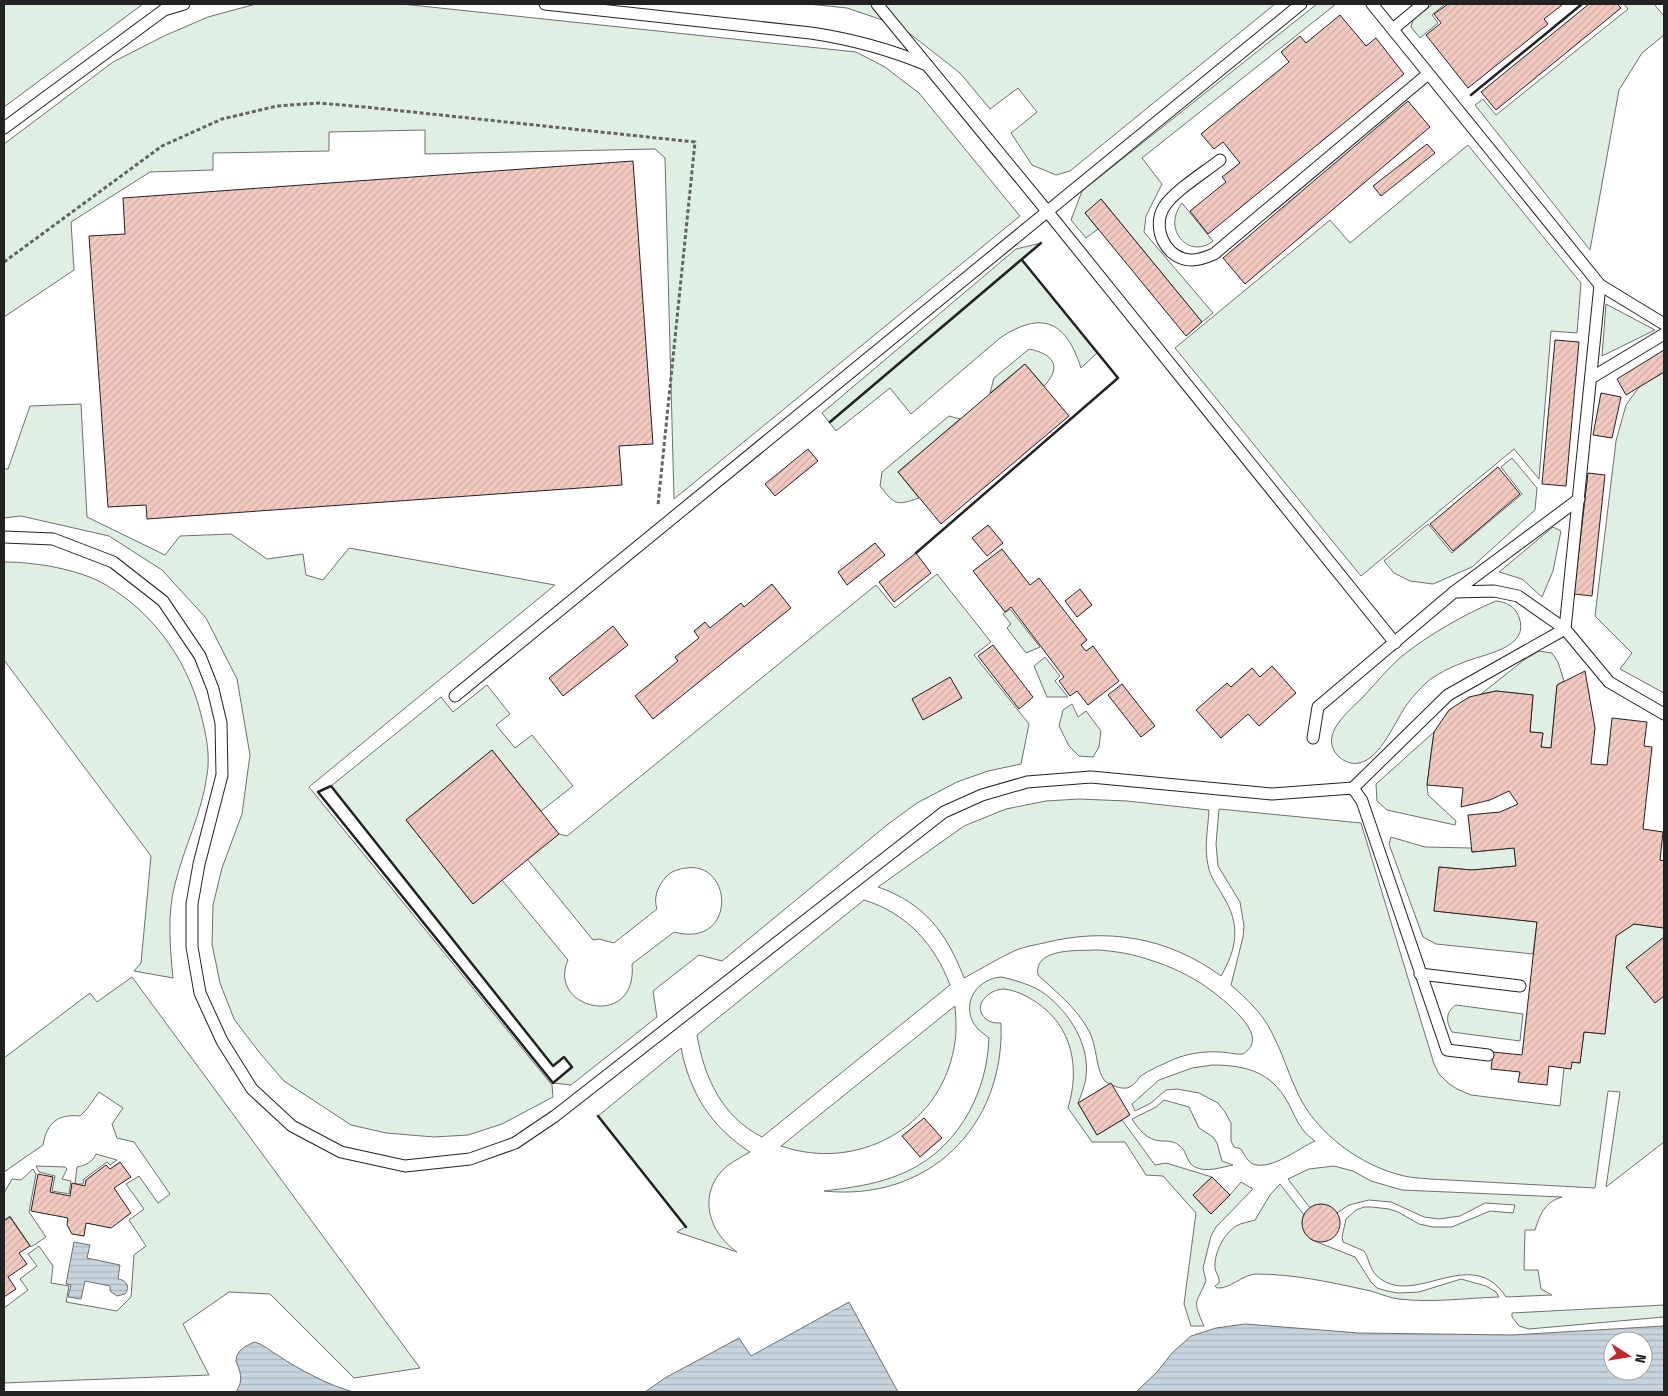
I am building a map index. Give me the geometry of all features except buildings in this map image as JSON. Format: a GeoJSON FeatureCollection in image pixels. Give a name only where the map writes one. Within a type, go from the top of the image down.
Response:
{"type":"FeatureCollection","features":[{"type":"Feature","properties":{"kind":"lane"},"geometry":{"type":"LineString","coordinates":[[4,128],[164,10],[184,4]]}},
{"type":"Feature","properties":{"kind":"lane"},"geometry":{"type":"LineString","coordinates":[[545,4],[801,31],[840,37],[878,46],[928,66]]}},
{"type":"Feature","properties":{"kind":"lane"},"geometry":{"type":"LineString","coordinates":[[877,4],[1047,211],[1395,643]]}},
{"type":"Feature","properties":{"kind":"lane"},"geometry":{"type":"LineString","coordinates":[[454,696],[1301,4]]}},
{"type":"Feature","properties":{"kind":"lane"},"geometry":{"type":"LineString","coordinates":[[1372,4],[1600,285],[1664,324]]}},
{"type":"Feature","properties":{"kind":"lane"},"geometry":{"type":"LineString","coordinates":[[1392,30],[1423,4]]}},
{"type":"Feature","properties":{"kind":"lane"},"geometry":{"type":"LineString","coordinates":[[1220,160],[1172,198],[1164,207],[1160,218],[1159,230],[1163,241],[1170,251],[1180,257],[1191,260],[1203,259],[1214,254],[1428,74]]}},
{"type":"Feature","properties":{"kind":"lane"},"geometry":{"type":"LineString","coordinates":[[1565,629],[1600,285]]}},
{"type":"Feature","properties":{"kind":"lane"},"geometry":{"type":"LineString","coordinates":[[1591,378],[1664,334]]}},
{"type":"Feature","properties":{"kind":"lane"},"geometry":{"type":"LineString","coordinates":[[1313,738],[1318,708],[1454,592],[1579,499]]}},
{"type":"Feature","properties":{"kind":"lane"},"geometry":{"type":"LineString","coordinates":[[4,537],[53,539],[113,562],[163,600],[200,656],[215,698],[221,723],[222,775],[199,864],[192,904],[192,946],[200,993],[222,1041],[252,1089],[292,1126],[341,1152],[405,1166],[470,1159],[515,1143],[556,1116],[944,812],[982,795],[1027,782],[1090,777],[1272,794],[1353,788],[1448,696],[1565,629]]}},
{"type":"Feature","properties":{"kind":"lane"},"geometry":{"type":"LineString","coordinates":[[1454,592],[1494,591],[1518,596],[1565,629],[1609,682],[1664,714]]}},
{"type":"Feature","properties":{"kind":"lane"},"geometry":{"type":"LineString","coordinates":[[1353,788],[1362,802],[1446,1050],[1488,1056]]}},
{"type":"Feature","properties":{"kind":"lane"},"geometry":{"type":"LineString","coordinates":[[1420,974],[1520,986]]}},
{"type":"Feature","properties":{"kind":"path"},"geometry":{"type":"LineString","coordinates":[[4,262],[162,146],[222,119],[277,106],[319,104],[365,107],[695,142],[656,532]]}},
{"type":"Feature","properties":{"kind":"green space"},"geometry":{"type":"Polygon","coordinates":[[[4,4],[143,4],[4,107],[4,4]]]}},
{"type":"Feature","properties":{"kind":"green space"},"geometry":{"type":"Polygon","coordinates":[[[256,4],[402,4],[856,52],[885,67],[919,93],[1020,216],[674,499],[665,158],[655,149],[425,154],[425,130],[329,132],[329,151],[213,153],[213,170],[150,172],[71,222],[74,270],[4,317],[4,144],[113,62],[164,36],[208,17],[256,4]]]}},
{"type":"Feature","properties":{"kind":"green space"},"geometry":{"type":"Polygon","coordinates":[[[808,4],[1275,4],[1070,171],[1056,175],[1032,165],[1011,133],[1037,112],[1018,88],[990,109],[960,73],[900,26],[847,8],[808,4]]]}},
{"type":"Feature","properties":{"kind":"green space"},"geometry":{"type":"Polygon","coordinates":[[[1317,4],[1336,4],[1142,158],[1162,184],[1146,216],[1144,232],[1213,313],[1202,322],[1102,200],[1085,213],[1098,229],[1086,238],[1071,220],[1082,191],[1317,4]]]}},
{"type":"Feature","properties":{"kind":"green space"},"geometry":{"type":"Polygon","coordinates":[[[1433,4],[1445,4],[1432,15],[1438,23],[1420,38],[1411,27],[1413,20],[1433,4]]]}},
{"type":"Feature","properties":{"kind":"green space"},"geometry":{"type":"Polygon","coordinates":[[[1624,4],[1654,4],[1664,16],[1664,35],[1642,53],[1619,90],[1590,250],[1475,105],[1483,99],[1496,115],[1628,9],[1624,4]]]}},
{"type":"Feature","properties":{"kind":"green space"},"geometry":{"type":"Polygon","coordinates":[[[1468,145],[1581,283],[1577,333],[1551,331],[1539,479],[1514,449],[1361,576],[1175,348],[1330,220],[1350,243],[1468,145]]]}},
{"type":"Feature","properties":{"kind":"green space"},"geometry":{"type":"Polygon","coordinates":[[[1182,203],[1213,241],[1204,246],[1196,247],[1181,239],[1175,223],[1176,213],[1182,203]]]}},
{"type":"Feature","properties":{"kind":"green space"},"geometry":{"type":"Polygon","coordinates":[[[1041,243],[1022,260],[1097,353],[1081,368],[1075,352],[1060,330],[1051,325],[1040,323],[1028,324],[1000,338],[911,414],[890,388],[836,431],[822,413],[1016,249],[1041,243]]]}},
{"type":"Feature","properties":{"kind":"green space"},"geometry":{"type":"Polygon","coordinates":[[[1606,304],[1655,330],[1602,356],[1606,304]]]}},
{"type":"Feature","properties":{"kind":"green space"},"geometry":{"type":"Polygon","coordinates":[[[1029,349],[1044,354],[1053,362],[1053,372],[1044,386],[1025,364],[990,393],[994,378],[1029,349]]]}},
{"type":"Feature","properties":{"kind":"green space"},"geometry":{"type":"Polygon","coordinates":[[[1664,372],[1664,693],[1620,669],[1632,653],[1595,616],[1616,441],[1626,405],[1639,387],[1664,372]]]}},
{"type":"Feature","properties":{"kind":"green space"},"geometry":{"type":"Polygon","coordinates":[[[81,404],[87,517],[165,555],[180,536],[231,534],[267,559],[303,554],[306,575],[323,580],[349,548],[555,585],[309,787],[552,1085],[553,1097],[502,1124],[468,1135],[434,1137],[386,1133],[351,1125],[284,1081],[234,1019],[220,983],[212,944],[213,905],[222,868],[242,814],[250,755],[237,679],[206,618],[162,570],[109,536],[21,516],[4,518],[4,469],[8,469],[30,406],[81,404]]]}},
{"type":"Feature","properties":{"kind":"green space"},"geometry":{"type":"Polygon","coordinates":[[[949,416],[960,419],[898,472],[919,498],[901,503],[896,502],[880,486],[882,472],[949,416]]]}},
{"type":"Feature","properties":{"kind":"green space"},"geometry":{"type":"Polygon","coordinates":[[[1512,458],[1537,488],[1535,510],[1472,567],[1433,584],[1410,581],[1394,573],[1384,561],[1428,524],[1452,553],[1522,494],[1501,467],[1512,458]]]}},
{"type":"Feature","properties":{"kind":"green space"},"geometry":{"type":"Polygon","coordinates":[[[1553,527],[1561,531],[1553,571],[1542,597],[1522,579],[1499,572],[1553,527]]]}},
{"type":"Feature","properties":{"kind":"green space"},"geometry":{"type":"Polygon","coordinates":[[[4,562],[29,563],[70,571],[95,579],[106,585],[141,611],[156,627],[169,644],[190,682],[204,729],[208,749],[208,769],[201,803],[172,895],[170,931],[173,978],[134,971],[141,963],[151,856],[4,660],[4,562]]]}},
{"type":"Feature","properties":{"kind":"green space"},"geometry":{"type":"Polygon","coordinates":[[[937,574],[991,642],[974,655],[1029,724],[1021,764],[988,771],[957,782],[917,803],[887,825],[722,961],[699,955],[653,991],[657,1017],[571,1085],[553,1083],[572,1067],[564,1057],[553,1066],[331,786],[441,697],[453,712],[487,685],[510,714],[496,725],[515,748],[532,735],[573,786],[541,811],[492,750],[406,820],[473,904],[502,880],[568,960],[565,977],[570,991],[580,1000],[594,1006],[609,1005],[621,999],[630,985],[632,964],[674,932],[695,934],[709,928],[718,917],[722,904],[720,890],[713,877],[702,869],[686,868],[670,873],[663,880],[657,892],[657,909],[614,943],[599,939],[593,940],[527,859],[559,834],[567,836],[876,585],[895,608],[937,574]]]}},
{"type":"Feature","properties":{"kind":"green space"},"geometry":{"type":"Polygon","coordinates":[[[1496,601],[1510,605],[1519,617],[1521,628],[1518,636],[1512,643],[1502,649],[1453,667],[1430,680],[1410,700],[1387,738],[1375,754],[1367,760],[1353,763],[1345,761],[1338,756],[1333,748],[1332,740],[1333,732],[1338,724],[1402,656],[1435,633],[1471,612],[1496,601]]]}},
{"type":"Feature","properties":{"kind":"green space"},"geometry":{"type":"Polygon","coordinates":[[[1010,609],[1040,647],[1026,653],[1007,628],[1011,624],[1003,614],[1010,609]]]}},
{"type":"Feature","properties":{"kind":"green space"},"geometry":{"type":"Polygon","coordinates":[[[1539,651],[1552,653],[1558,662],[1564,681],[1557,685],[1551,748],[1541,747],[1543,733],[1530,732],[1533,695],[1496,691],[1481,694],[1524,660],[1539,651]]]}},
{"type":"Feature","properties":{"kind":"green space"},"geometry":{"type":"Polygon","coordinates":[[[1045,657],[1060,676],[1055,681],[1068,697],[1047,697],[1034,666],[1045,657]]]}},
{"type":"Feature","properties":{"kind":"green space"},"geometry":{"type":"Polygon","coordinates":[[[1072,704],[1078,717],[1086,711],[1101,731],[1099,747],[1093,757],[1079,756],[1069,746],[1059,726],[1063,710],[1072,704]]]}},
{"type":"Feature","properties":{"kind":"green space"},"geometry":{"type":"Polygon","coordinates":[[[1434,732],[1427,785],[1428,795],[1456,821],[1455,825],[1387,810],[1377,801],[1376,784],[1434,732]]]}},
{"type":"Feature","properties":{"kind":"green space"},"geometry":{"type":"Polygon","coordinates":[[[1079,799],[1127,801],[1209,810],[1206,845],[1208,865],[1212,877],[1233,917],[1235,936],[1231,956],[1221,976],[1180,952],[1158,944],[1113,936],[1090,936],[1067,938],[1021,948],[964,978],[950,947],[932,922],[908,902],[878,887],[964,826],[1006,809],[1046,801],[1079,799]]]}},
{"type":"Feature","properties":{"kind":"green space"},"geometry":{"type":"Polygon","coordinates":[[[1219,809],[1361,823],[1434,1064],[1439,1074],[1448,1083],[1471,1095],[1560,1106],[1564,1068],[1572,1062],[1580,1063],[1584,1032],[1605,1034],[1616,936],[1634,924],[1664,928],[1664,1142],[1606,1187],[1620,1092],[1608,1091],[1595,1188],[1407,1177],[1372,1165],[1342,1146],[1329,1135],[1306,1109],[1267,1024],[1253,1006],[1231,985],[1244,926],[1240,902],[1218,866],[1216,844],[1219,809]]]}},
{"type":"Feature","properties":{"kind":"green space"},"geometry":{"type":"Polygon","coordinates":[[[1391,837],[1425,847],[1471,848],[1472,852],[1514,848],[1516,866],[1472,870],[1439,867],[1434,911],[1537,922],[1533,954],[1436,944],[1423,937],[1389,844],[1391,837]]]}},
{"type":"Feature","properties":{"kind":"green space"},"geometry":{"type":"Polygon","coordinates":[[[864,900],[893,913],[918,932],[944,970],[950,985],[762,1137],[736,1119],[717,1094],[704,1066],[697,1035],[864,900]]]}},
{"type":"Feature","properties":{"kind":"green space"},"geometry":{"type":"Polygon","coordinates":[[[1097,950],[1124,953],[1144,958],[1181,972],[1199,982],[1224,1000],[1242,1018],[1252,1035],[1251,1046],[1243,1054],[1207,1052],[1180,1057],[1147,1072],[1127,1088],[1118,1087],[1105,1081],[1100,1071],[1092,1037],[1084,1022],[1066,1001],[1038,975],[1038,966],[1043,959],[1050,955],[1059,952],[1097,950]]]}},
{"type":"Feature","properties":{"kind":"green space"},"geometry":{"type":"Polygon","coordinates":[[[132,977],[420,1368],[354,1378],[270,1294],[229,1292],[183,1324],[209,1375],[4,1383],[4,1308],[28,1290],[20,1279],[37,1266],[28,1254],[39,1246],[53,1266],[51,1283],[69,1286],[66,1302],[117,1311],[131,1297],[134,1255],[146,1246],[129,1220],[144,1209],[126,1184],[139,1176],[158,1203],[170,1194],[134,1142],[117,1138],[112,1124],[123,1108],[99,1092],[80,1116],[66,1116],[55,1121],[47,1130],[43,1145],[4,1172],[4,1058],[90,993],[97,1002],[132,977]]]}},
{"type":"Feature","properties":{"kind":"green space"},"geometry":{"type":"Polygon","coordinates":[[[1002,977],[1030,986],[1045,994],[1063,1010],[1070,1020],[1085,1053],[1086,1077],[1078,1103],[1097,1135],[1122,1120],[1155,1165],[1166,1163],[1212,1177],[1193,1195],[1211,1214],[1241,1182],[1253,1189],[1216,1227],[1211,1236],[1203,1268],[1206,1281],[1197,1302],[1198,1311],[1204,1326],[1191,1326],[1184,1304],[1196,1213],[1163,1176],[1146,1175],[1125,1142],[1092,1142],[1068,1108],[1072,1093],[1073,1063],[1066,1036],[1048,1012],[1017,992],[1004,989],[998,990],[988,995],[981,1004],[980,1009],[986,1019],[1001,1023],[999,1061],[990,1095],[974,1125],[953,1150],[927,1170],[896,1184],[862,1191],[824,1191],[869,1184],[896,1176],[917,1166],[935,1154],[950,1139],[964,1121],[974,1102],[982,1082],[987,1060],[989,1038],[979,1030],[970,1016],[971,1000],[979,987],[993,978],[1002,977]]]}},
{"type":"Feature","properties":{"kind":"green space"},"geometry":{"type":"Polygon","coordinates":[[[1456,1005],[1523,1014],[1520,1041],[1452,1032],[1448,1014],[1456,1005]]]}},
{"type":"Feature","properties":{"kind":"green space"},"geometry":{"type":"Polygon","coordinates":[[[955,1006],[955,1043],[945,1077],[931,1101],[912,1121],[890,1137],[865,1148],[838,1153],[809,1153],[781,1146],[955,1006]]]}},
{"type":"Feature","properties":{"kind":"green space"},"geometry":{"type":"Polygon","coordinates":[[[681,1048],[690,1080],[704,1108],[724,1132],[750,1152],[727,1166],[718,1176],[712,1187],[709,1199],[713,1222],[727,1243],[737,1252],[677,1232],[685,1227],[598,1116],[681,1048]]]}},
{"type":"Feature","properties":{"kind":"green space"},"geometry":{"type":"Polygon","coordinates":[[[1212,1065],[1243,1068],[1270,1080],[1284,1096],[1303,1130],[1315,1141],[1276,1162],[1260,1165],[1253,1164],[1241,1149],[1234,1147],[1231,1141],[1231,1123],[1225,1112],[1218,1103],[1199,1093],[1177,1089],[1166,1090],[1151,1103],[1135,1111],[1132,1104],[1159,1080],[1192,1068],[1212,1065]]]}},
{"type":"Feature","properties":{"kind":"green space"},"geometry":{"type":"Polygon","coordinates":[[[1164,1100],[1189,1107],[1199,1128],[1213,1137],[1217,1143],[1222,1161],[1233,1165],[1214,1169],[1199,1169],[1190,1163],[1178,1144],[1152,1139],[1144,1134],[1132,1119],[1156,1107],[1164,1100]]]}},
{"type":"Feature","properties":{"kind":"green space"},"geometry":{"type":"Polygon","coordinates":[[[96,1154],[117,1160],[110,1165],[107,1162],[84,1179],[83,1184],[75,1184],[77,1167],[89,1163],[96,1154]]]}},
{"type":"Feature","properties":{"kind":"green space"},"geometry":{"type":"Polygon","coordinates":[[[36,1166],[65,1167],[67,1169],[62,1179],[71,1181],[69,1194],[52,1191],[55,1176],[39,1172],[36,1166]]]}},
{"type":"Feature","properties":{"kind":"green space"},"geometry":{"type":"Polygon","coordinates":[[[1334,1166],[1353,1171],[1371,1181],[1402,1190],[1562,1197],[1547,1205],[1535,1230],[1525,1230],[1524,1270],[1538,1270],[1541,1289],[1552,1295],[1506,1297],[1492,1282],[1476,1275],[1459,1275],[1407,1286],[1390,1284],[1376,1275],[1364,1251],[1343,1242],[1342,1237],[1346,1219],[1356,1210],[1364,1207],[1389,1209],[1419,1224],[1433,1227],[1452,1227],[1490,1211],[1513,1213],[1515,1205],[1485,1203],[1460,1216],[1439,1219],[1424,1217],[1391,1202],[1369,1200],[1349,1205],[1337,1213],[1325,1205],[1317,1205],[1310,1208],[1288,1179],[1309,1169],[1334,1166]]]}},
{"type":"Feature","properties":{"kind":"green space"},"geometry":{"type":"Polygon","coordinates":[[[33,1169],[36,1174],[29,1212],[46,1237],[31,1247],[10,1216],[4,1220],[4,1193],[12,1179],[21,1180],[33,1169]]]}},
{"type":"Feature","properties":{"kind":"green space"},"geometry":{"type":"Polygon","coordinates":[[[1280,1184],[1304,1215],[1304,1229],[1309,1237],[1312,1240],[1355,1257],[1377,1288],[1398,1293],[1419,1292],[1461,1279],[1486,1286],[1496,1292],[1499,1297],[1436,1300],[1399,1299],[1325,1281],[1270,1274],[1251,1275],[1222,1288],[1217,1288],[1215,1286],[1219,1281],[1215,1262],[1223,1239],[1236,1226],[1255,1220],[1270,1195],[1280,1184]]]}},
{"type":"Feature","properties":{"kind":"green space"},"geometry":{"type":"Polygon","coordinates":[[[1664,1305],[1664,1317],[1529,1329],[1519,1326],[1512,1317],[1512,1313],[1664,1305]]]}},
{"type":"Feature","properties":{"kind":"shaded area"},"geometry":{"type":"Polygon","coordinates":[[[74,1242],[90,1245],[87,1258],[120,1265],[118,1279],[128,1286],[125,1294],[117,1296],[110,1291],[110,1286],[85,1281],[81,1299],[68,1297],[71,1285],[66,1284],[74,1242]]]}},
{"type":"Feature","properties":{"kind":"shaded area"},"geometry":{"type":"Polygon","coordinates":[[[849,1302],[898,1392],[645,1392],[665,1378],[739,1338],[751,1356],[849,1302]]]}},
{"type":"Feature","properties":{"kind":"shaded area"},"geometry":{"type":"Polygon","coordinates":[[[1245,1324],[1359,1333],[1512,1335],[1664,1326],[1664,1392],[1136,1392],[1157,1372],[1172,1353],[1191,1336],[1216,1328],[1245,1324]]]}},
{"type":"Feature","properties":{"kind":"shaded area"},"geometry":{"type":"Polygon","coordinates":[[[255,1342],[265,1346],[315,1377],[354,1392],[236,1392],[241,1378],[236,1357],[242,1348],[255,1342]]]}},
{"type":"Feature","properties":{"kind":"wall"},"geometry":{"type":"LineString","coordinates":[[1471,95],[1582,4]]}},
{"type":"Feature","properties":{"kind":"wall"},"geometry":{"type":"LineString","coordinates":[[830,422],[1041,243]]}},
{"type":"Feature","properties":{"kind":"wall"},"geometry":{"type":"LineString","coordinates":[[916,553],[1118,378],[1022,260]]}},
{"type":"Feature","properties":{"kind":"wall"},"geometry":{"type":"LineString","coordinates":[[331,786],[553,1066],[564,1057],[572,1067],[553,1083],[318,792],[331,786]]}},
{"type":"Feature","properties":{"kind":"wall"},"geometry":{"type":"LineString","coordinates":[[598,1116],[686,1227]]}}]}
